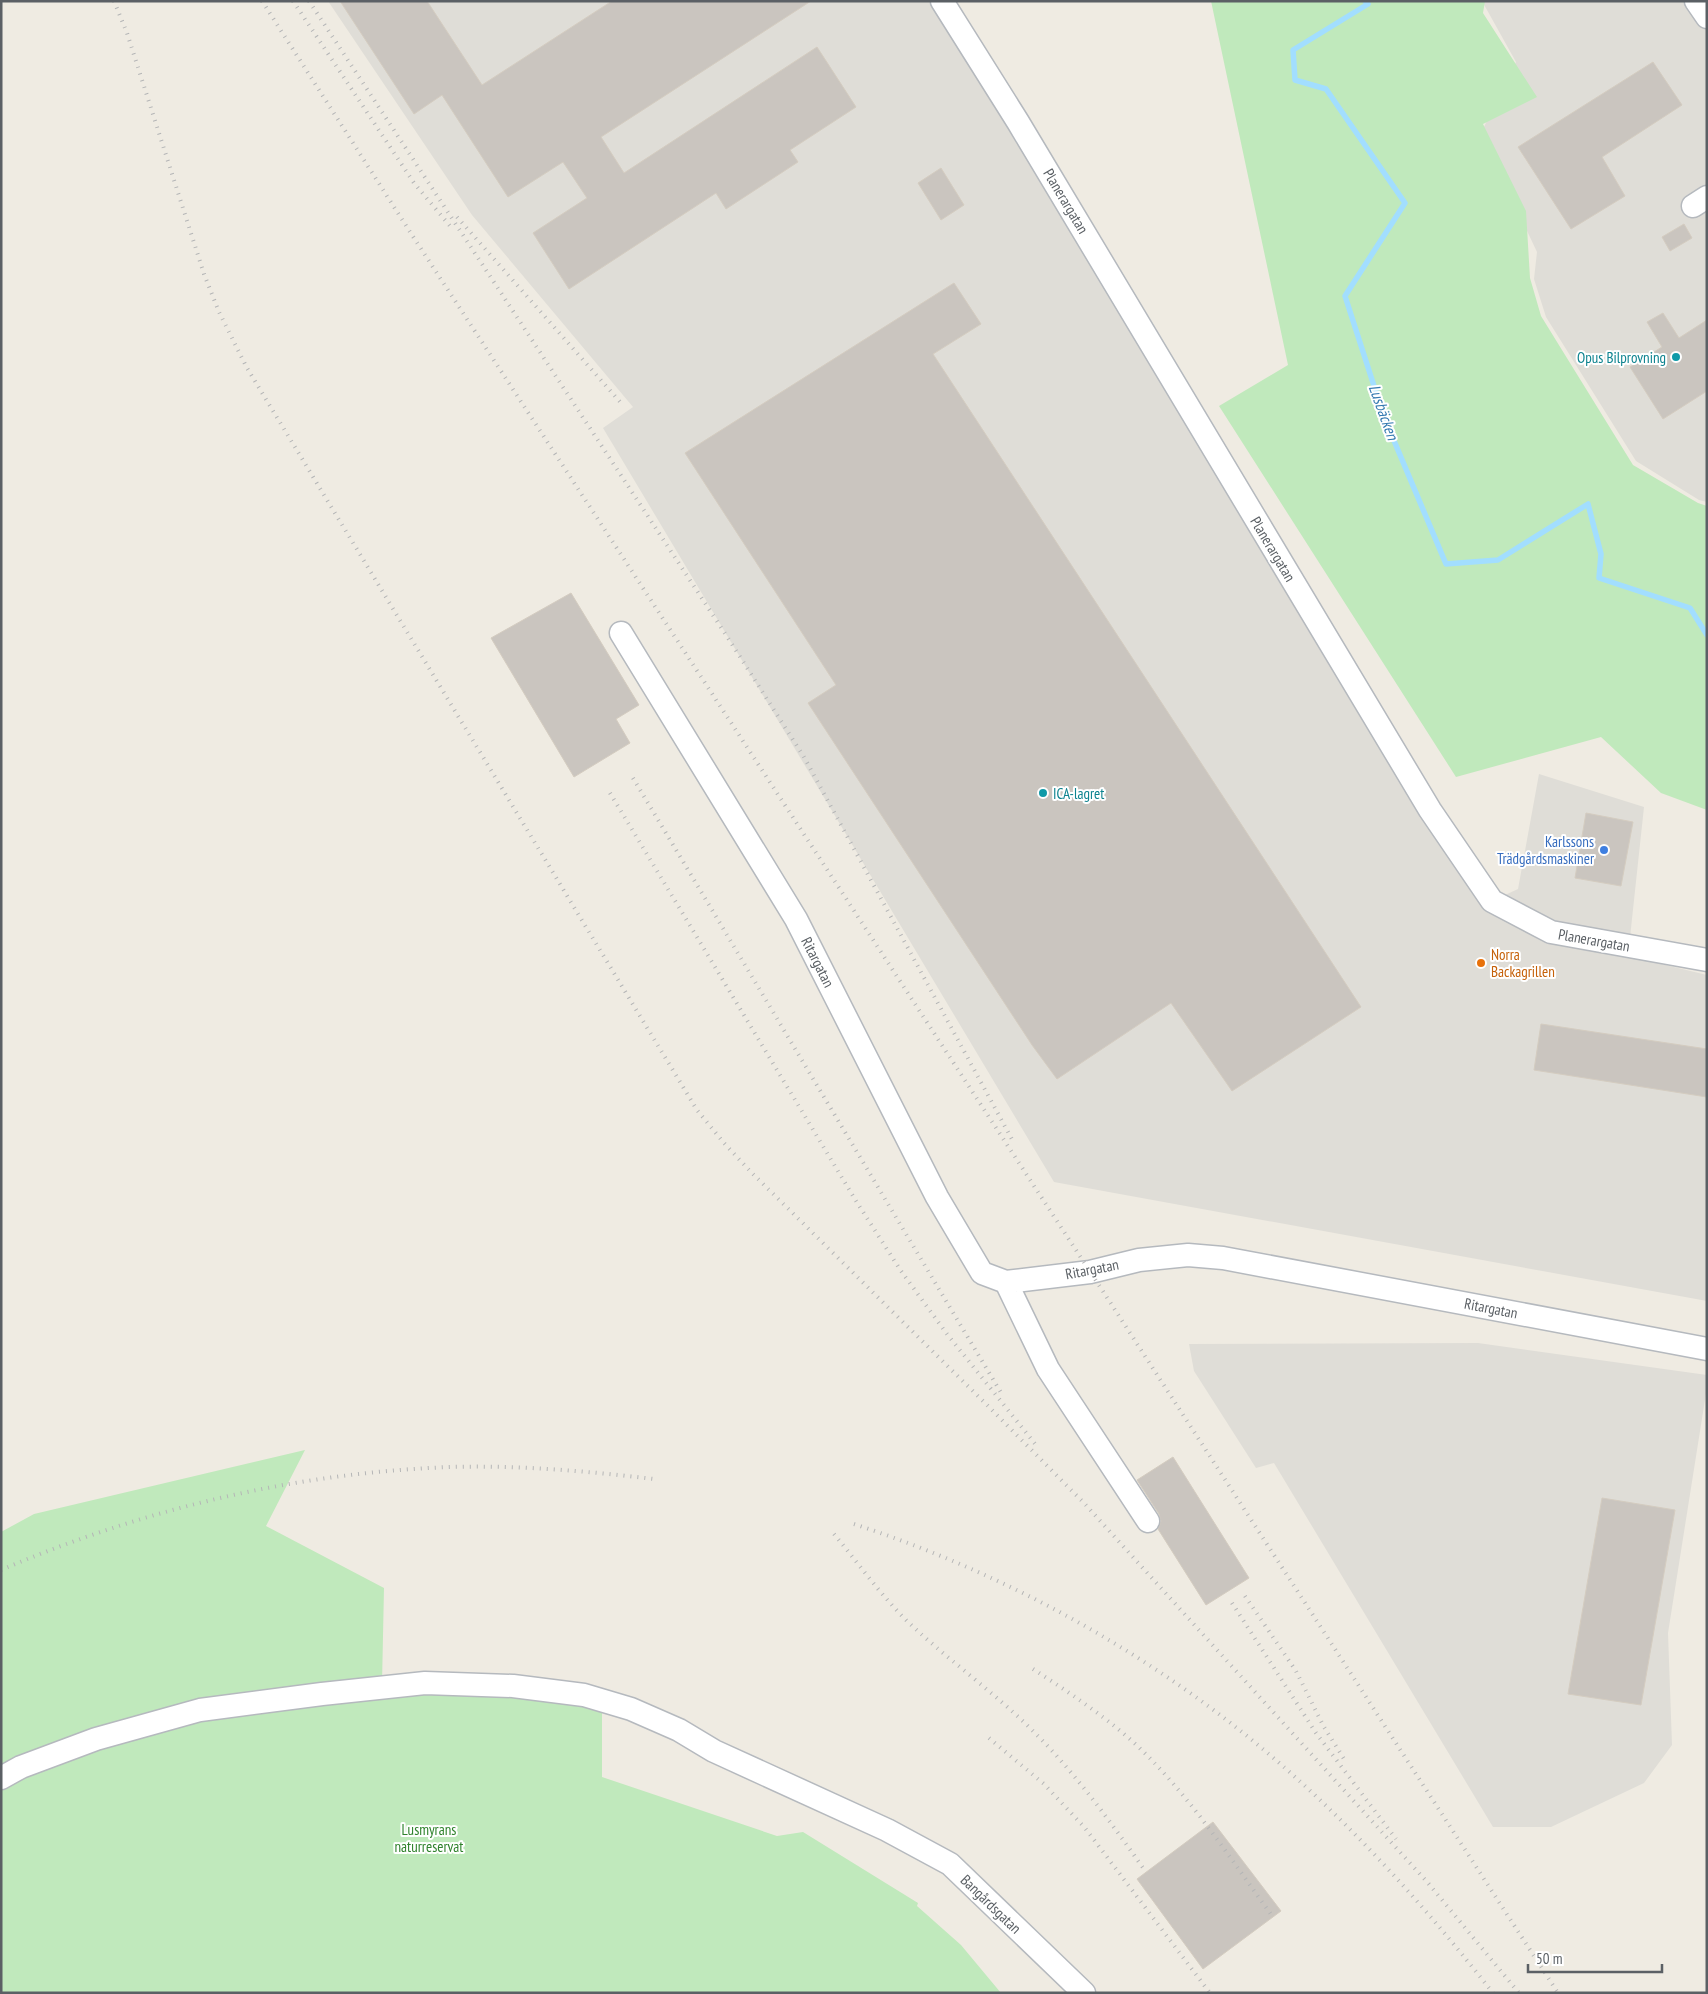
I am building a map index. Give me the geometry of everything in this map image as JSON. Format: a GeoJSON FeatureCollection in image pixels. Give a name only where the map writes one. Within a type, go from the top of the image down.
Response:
{"type":"FeatureCollection","features":[{"type":"Feature","properties":{"kind":"street","name":"Planerargatan"},"geometry":{"type":"LineString","coordinates":[[942,1],[1023,130],[1430,810],[1492,901],[1551,932],[1707,960]]}},
{"type":"Feature","properties":{"kind":"street"},"geometry":{"type":"LineString","coordinates":[[1696,1],[1707,17]]}},
{"type":"Feature","properties":{"kind":"street","name":"Ritargatan"},"geometry":{"type":"LineString","coordinates":[[621,632],[796,919],[936,1197],[982,1274],[1006,1282],[1090,1272],[1139,1260],[1188,1256],[1223,1258],[1707,1349]]}},
{"type":"Feature","properties":{"kind":"street"},"geometry":{"type":"LineString","coordinates":[[1006,1282],[1048,1368],[1148,1521]]}},
{"type":"Feature","properties":{"kind":"street","name":"Bangårdsgatan"},"geometry":{"type":"LineString","coordinates":[[1,1778],[21,1767],[96,1739],[200,1710],[425,1683],[512,1686],[584,1695],[631,1709],[679,1730],[714,1751],[887,1830],[950,1864],[1084,1993]]}},
{"type":"Feature","properties":{"kind":"shaded area"},"geometry":{"type":"Polygon","coordinates":[[[328,1],[942,1],[1492,901],[1518,889],[1539,774],[1644,807],[1628,956],[1707,975],[1707,1301],[1054,1182],[603,428],[633,407],[472,215],[328,1]]]}},
{"type":"Feature","properties":{"kind":"shaded area"},"geometry":{"type":"Polygon","coordinates":[[[1482,1],[1707,1],[1707,502],[1699,500],[1636,461],[1546,317],[1534,279],[1537,252],[1481,133],[1516,62],[1482,1]]]}},
{"type":"Feature","properties":{"kind":"shaded area"},"geometry":{"type":"Polygon","coordinates":[[[1478,1343],[1707,1375],[1707,1387],[1668,1633],[1672,1745],[1644,1783],[1551,1827],[1493,1827],[1274,1463],[1256,1468],[1194,1371],[1189,1344],[1478,1343]]]}},
{"type":"Feature","properties":{"kind":"green space"},"geometry":{"type":"Polygon","coordinates":[[[1211,1],[1485,1],[1483,13],[1537,97],[1483,124],[1526,211],[1530,278],[1541,316],[1633,465],[1698,503],[1707,506],[1707,810],[1661,793],[1601,737],[1456,777],[1219,406],[1288,365],[1211,1]]]}},
{"type":"Feature","properties":{"kind":"green space","name":"Lusmyrans naturreservat"},"geometry":{"type":"Polygon","coordinates":[[[305,1450],[266,1526],[384,1588],[382,1684],[602,1705],[602,1777],[777,1836],[803,1832],[918,1903],[917,1906],[961,1945],[1001,1993],[1,1993],[1,1532],[34,1514],[305,1450]]]}},
{"type":"Feature","properties":{"kind":"building"},"geometry":{"type":"Polygon","coordinates":[[[340,1],[427,1],[482,85],[612,1],[811,1],[601,137],[624,173],[817,47],[856,107],[790,150],[798,162],[726,209],[716,193],[569,289],[533,233],[587,198],[563,162],[508,197],[442,95],[414,114],[340,1]]]}},
{"type":"Feature","properties":{"kind":"building"},"geometry":{"type":"Polygon","coordinates":[[[1653,62],[1682,105],[1602,157],[1625,196],[1571,229],[1518,147],[1653,62]]]}},
{"type":"Feature","properties":{"kind":"building"},"geometry":{"type":"Polygon","coordinates":[[[941,168],[964,205],[941,220],[918,183],[941,168]]]}},
{"type":"Feature","properties":{"kind":"building"},"geometry":{"type":"Polygon","coordinates":[[[1684,224],[1692,238],[1670,251],[1662,237],[1684,224]]]}},
{"type":"Feature","properties":{"kind":"building"},"geometry":{"type":"Polygon","coordinates":[[[954,283],[981,324],[933,354],[1361,1007],[1232,1091],[1171,1003],[1057,1079],[1032,1045],[808,703],[836,685],[685,453],[954,283]]]}},
{"type":"Feature","properties":{"kind":"building","name":"Opus Bilprovning"},"geometry":{"type":"Polygon","coordinates":[[[1663,313],[1679,338],[1707,320],[1707,391],[1663,419],[1630,367],[1662,347],[1647,322],[1663,313]]]}},
{"type":"Feature","properties":{"kind":"building"},"geometry":{"type":"Polygon","coordinates":[[[571,593],[639,705],[616,719],[630,743],[574,777],[491,638],[571,593]]]}},
{"type":"Feature","properties":{"kind":"building","name":"Karlssons Trädgårdsmaskiner"},"geometry":{"type":"Polygon","coordinates":[[[1586,813],[1633,822],[1621,886],[1575,878],[1586,813]]]}},
{"type":"Feature","properties":{"kind":"building"},"geometry":{"type":"Polygon","coordinates":[[[1541,1024],[1707,1049],[1707,1097],[1534,1070],[1541,1024]]]}},
{"type":"Feature","properties":{"kind":"building"},"geometry":{"type":"Polygon","coordinates":[[[1173,1457],[1249,1578],[1206,1605],[1158,1529],[1161,1521],[1159,1514],[1137,1480],[1173,1457]]]}},
{"type":"Feature","properties":{"kind":"building"},"geometry":{"type":"Polygon","coordinates":[[[1602,1498],[1675,1510],[1641,1705],[1568,1694],[1602,1498]]]}},
{"type":"Feature","properties":{"kind":"building"},"geometry":{"type":"Polygon","coordinates":[[[1213,1822],[1281,1911],[1203,1969],[1137,1879],[1213,1822]]]}},
{"type":"Feature","properties":{"kind":"waterway","name":"Lusbäcken"},"geometry":{"type":"LineString","coordinates":[[1365,1],[1368,4],[1293,50],[1295,80],[1326,89],[1405,203],[1345,296],[1384,417],[1446,564],[1498,560],[1588,504],[1601,554],[1599,578],[1690,608],[1707,635]]}},
{"type":"Feature","properties":{"kind":"railway"},"geometry":{"type":"LineString","coordinates":[[114,1],[127,33],[204,274],[219,312],[247,368],[697,1110],[751,1172],[1084,1503],[1428,1883],[1519,1993]]}},
{"type":"Feature","properties":{"kind":"railway"},"geometry":{"type":"LineString","coordinates":[[262,1],[412,235],[1106,1296],[1558,1993]]}},
{"type":"Feature","properties":{"kind":"railway"},"geometry":{"type":"LineString","coordinates":[[293,1],[414,183],[450,226]]}},
{"type":"Feature","properties":{"kind":"railway"},"geometry":{"type":"LineString","coordinates":[[309,1],[728,638],[804,757],[1014,1143]]}},
{"type":"Feature","properties":{"kind":"railway"},"geometry":{"type":"LineString","coordinates":[[457,217],[622,404]]}},
{"type":"Feature","properties":{"kind":"railway"},"geometry":{"type":"LineString","coordinates":[[633,778],[1003,1396]]}},
{"type":"Feature","properties":{"kind":"railway"},"geometry":{"type":"LineString","coordinates":[[610,793],[856,1201],[901,1271],[947,1334],[1036,1445]]}},
{"type":"Feature","properties":{"kind":"railway"},"geometry":{"type":"LineString","coordinates":[[1,1570],[55,1548],[165,1512],[277,1486],[334,1477],[450,1467],[501,1467],[552,1469],[654,1479]]}},
{"type":"Feature","properties":{"kind":"railway"},"geometry":{"type":"LineString","coordinates":[[854,1524],[959,1564],[1060,1612],[1109,1640],[1202,1702],[1281,1764],[1346,1825],[1437,1924],[1493,1993]]}},
{"type":"Feature","properties":{"kind":"railway"},"geometry":{"type":"LineString","coordinates":[[834,1534],[878,1589],[907,1621],[1006,1706],[1053,1752],[1095,1802],[1146,1872]]}},
{"type":"Feature","properties":{"kind":"railway"},"geometry":{"type":"LineString","coordinates":[[1245,1596],[1296,1671],[1324,1727],[1346,1762]]}},
{"type":"Feature","properties":{"kind":"railway"},"geometry":{"type":"LineString","coordinates":[[1232,1603],[1316,1733],[1396,1839]]}},
{"type":"Feature","properties":{"kind":"railway"},"geometry":{"type":"LineString","coordinates":[[1033,1669],[1107,1721],[1131,1740],[1151,1760],[1189,1803],[1273,1917]]}},
{"type":"Feature","properties":{"kind":"railway"},"geometry":{"type":"LineString","coordinates":[[989,1738],[1044,1784],[1085,1828],[1210,1993]]}},
{"type":"Feature","properties":{"kind":"place","name":"Opus Bilprovning"},"geometry":{"type":"Point","coordinates":[1676,357]}},
{"type":"Feature","properties":{"kind":"place","name":"ICA-lagret"},"geometry":{"type":"Point","coordinates":[1043,793]}},
{"type":"Feature","properties":{"kind":"place","name":"Karlssons Trädgårdsmaskiner"},"geometry":{"type":"Point","coordinates":[1604,850]}},
{"type":"Feature","properties":{"kind":"place","name":"Norra Backagrillen"},"geometry":{"type":"Point","coordinates":[1481,963]}}]}
